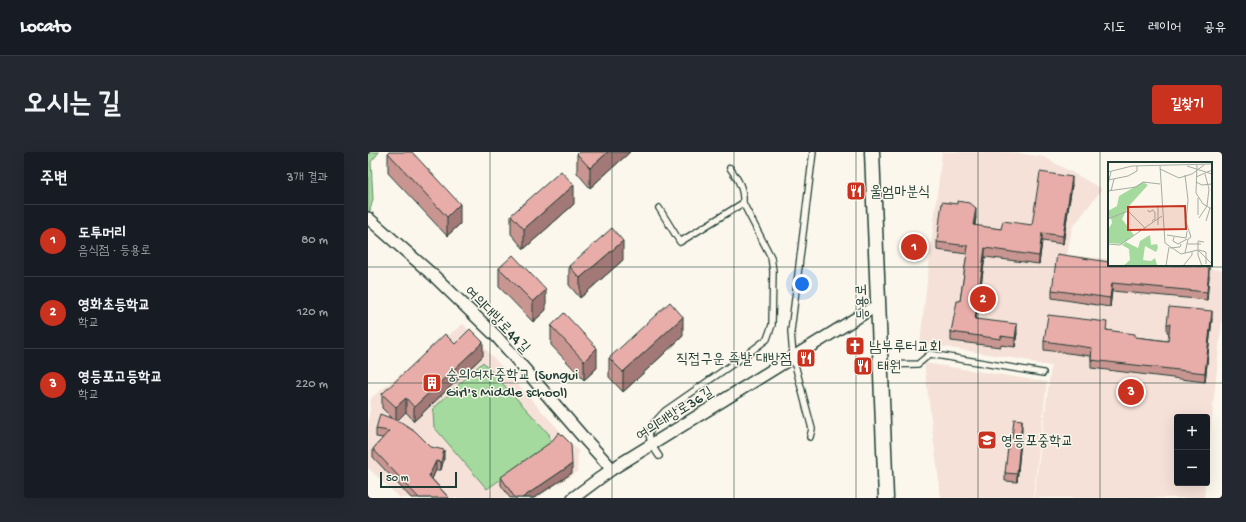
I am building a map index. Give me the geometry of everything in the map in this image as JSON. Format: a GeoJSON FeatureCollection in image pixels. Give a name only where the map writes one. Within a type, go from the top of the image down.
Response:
{"type":"FeatureCollection","features":[{"type":"Feature","properties":{"kind":"street","name":"등용로"},"geometry":{"type":"LineString","coordinates":[[872,152],[886,498]]}},
{"type":"Feature","properties":{"kind":"street","name":"여의대방로44길"},"geometry":{"type":"LineString","coordinates":[[368,218],[434,276],[496,337],[612,469]]}},
{"type":"Feature","properties":{"kind":"street","name":"여의대방로36길"},"geometry":{"type":"LineString","coordinates":[[572,498],[612,469],[879,304]]}},
{"type":"Feature","properties":{"kind":"lane"},"geometry":{"type":"LineString","coordinates":[[810,437],[812,429],[793,357],[791,331],[813,152]]}},
{"type":"Feature","properties":{"kind":"lane"},"geometry":{"type":"LineString","coordinates":[[659,456],[651,445],[648,433],[653,423],[665,411],[767,339],[772,325],[773,271],[771,258],[743,203],[744,194],[739,181],[730,168]]}},
{"type":"Feature","properties":{"kind":"lane"},"geometry":{"type":"LineString","coordinates":[[659,208],[680,242],[743,203]]}},
{"type":"Feature","properties":{"kind":"lane"},"geometry":{"type":"LineString","coordinates":[[881,365],[918,364],[930,354],[1043,373]]}},
{"type":"Feature","properties":{"kind":"shaded area"},"geometry":{"type":"Polygon","coordinates":[[[942,152],[1012,152],[1044,157],[1102,189],[1072,228],[1067,255],[1108,259],[1108,266],[1179,266],[1222,270],[1222,319],[1210,437],[1210,414],[1174,414],[1174,486],[1205,486],[1204,498],[1034,498],[1051,366],[1031,363],[1031,361],[920,343],[942,152]]]}},
{"type":"Feature","properties":{"kind":"shaded area"},"geometry":{"type":"Polygon","coordinates":[[[463,324],[578,451],[577,472],[537,498],[400,498],[368,468],[368,426],[371,398],[463,324]]]}},
{"type":"Feature","properties":{"kind":"shaded area","name":"영등포중학교"},"geometry":{"type":"Polygon","coordinates":[[[924,363],[1047,382],[1033,498],[941,498],[924,363]]]}},
{"type":"Feature","properties":{"kind":"green space"},"geometry":{"type":"Polygon","coordinates":[[[368,152],[379,152],[371,162],[373,199],[368,218],[368,152]]]}},
{"type":"Feature","properties":{"kind":"green space"},"geometry":{"type":"Polygon","coordinates":[[[483,362],[549,434],[551,444],[487,489],[434,427],[433,413],[434,408],[483,362]]]}},
{"type":"Feature","properties":{"kind":"building"},"geometry":{"type":"Polygon","coordinates":[[[412,152],[460,204],[447,217],[388,153],[412,152]]]}},
{"type":"Feature","properties":{"kind":"building"},"geometry":{"type":"Polygon","coordinates":[[[579,152],[608,152],[590,168],[577,154],[579,152]]]}},
{"type":"Feature","properties":{"kind":"building"},"geometry":{"type":"Polygon","coordinates":[[[561,171],[574,185],[524,229],[511,215],[561,171]]]}},
{"type":"Feature","properties":{"kind":"building"},"geometry":{"type":"Polygon","coordinates":[[[1040,172],[1072,177],[1063,236],[1042,233],[1039,256],[985,248],[975,319],[1017,324],[1015,338],[1001,336],[1001,339],[951,332],[957,301],[960,301],[968,246],[937,242],[942,202],[957,204],[957,201],[970,203],[976,208],[973,225],[1001,229],[1003,221],[1032,225],[1040,172]]]}},
{"type":"Feature","properties":{"kind":"building"},"geometry":{"type":"Polygon","coordinates":[[[612,228],[623,241],[580,278],[569,266],[612,228]]]}},
{"type":"Feature","properties":{"kind":"building"},"geometry":{"type":"Polygon","coordinates":[[[1057,254],[1108,262],[1108,266],[1209,267],[1207,292],[1112,283],[1110,298],[1052,290],[1057,254]]]}},
{"type":"Feature","properties":{"kind":"building"},"geometry":{"type":"Polygon","coordinates":[[[513,255],[546,290],[533,302],[499,268],[513,255]]]}},
{"type":"Feature","properties":{"kind":"building"},"geometry":{"type":"Polygon","coordinates":[[[670,302],[683,317],[623,372],[609,358],[670,302]]]}},
{"type":"Feature","properties":{"kind":"building"},"geometry":{"type":"Polygon","coordinates":[[[1169,307],[1212,311],[1205,373],[1091,360],[1092,348],[1044,341],[1048,315],[1107,322],[1106,330],[1135,334],[1135,337],[1168,341],[1170,324],[1167,324],[1169,307]]]}},
{"type":"Feature","properties":{"kind":"building"},"geometry":{"type":"Polygon","coordinates":[[[564,313],[597,348],[584,361],[551,326],[564,313]]]}},
{"type":"Feature","properties":{"kind":"building"},"geometry":{"type":"Polygon","coordinates":[[[470,329],[483,342],[414,407],[406,398],[396,407],[382,394],[445,334],[455,344],[470,329]]]}},
{"type":"Feature","properties":{"kind":"building"},"geometry":{"type":"Polygon","coordinates":[[[380,414],[401,422],[415,431],[431,447],[444,450],[441,462],[436,461],[429,476],[449,498],[419,498],[373,449],[389,431],[376,429],[380,414]]]}},
{"type":"Feature","properties":{"kind":"building"},"geometry":{"type":"Polygon","coordinates":[[[1014,419],[1022,420],[1017,474],[1005,473],[1009,438],[1012,438],[1014,419]]]}},
{"type":"Feature","properties":{"kind":"building"},"geometry":{"type":"Polygon","coordinates":[[[559,432],[571,444],[572,464],[522,498],[515,498],[501,477],[551,442],[559,432]]]}},
{"type":"Feature","properties":{"kind":"place","name":"울엄마분식"},"geometry":{"type":"Point","coordinates":[856,191]}},
{"type":"Feature","properties":{"kind":"place","name":"도투머리"},"geometry":{"type":"Point","coordinates":[914,247]}},
{"type":"Feature","properties":{"kind":"place","name":"영화초등학교"},"geometry":{"type":"Point","coordinates":[983,299]}},
{"type":"Feature","properties":{"kind":"place","name":"남부루터교회"},"geometry":{"type":"Point","coordinates":[855,346]}},
{"type":"Feature","properties":{"kind":"place","name":"직접구운 족발 대방점"},"geometry":{"type":"Point","coordinates":[806,358]}},
{"type":"Feature","properties":{"kind":"place","name":"태원"},"geometry":{"type":"Point","coordinates":[863,366]}},
{"type":"Feature","properties":{"kind":"place","name":"숭의여자중학교 (Sungui Girl's Middle school)"},"geometry":{"type":"Point","coordinates":[432,383]}},
{"type":"Feature","properties":{"kind":"place","name":"영등포고등학교"},"geometry":{"type":"Point","coordinates":[1131,392]}},
{"type":"Feature","properties":{"kind":"place","name":"영등포중학교"},"geometry":{"type":"Point","coordinates":[987,440]}}]}
